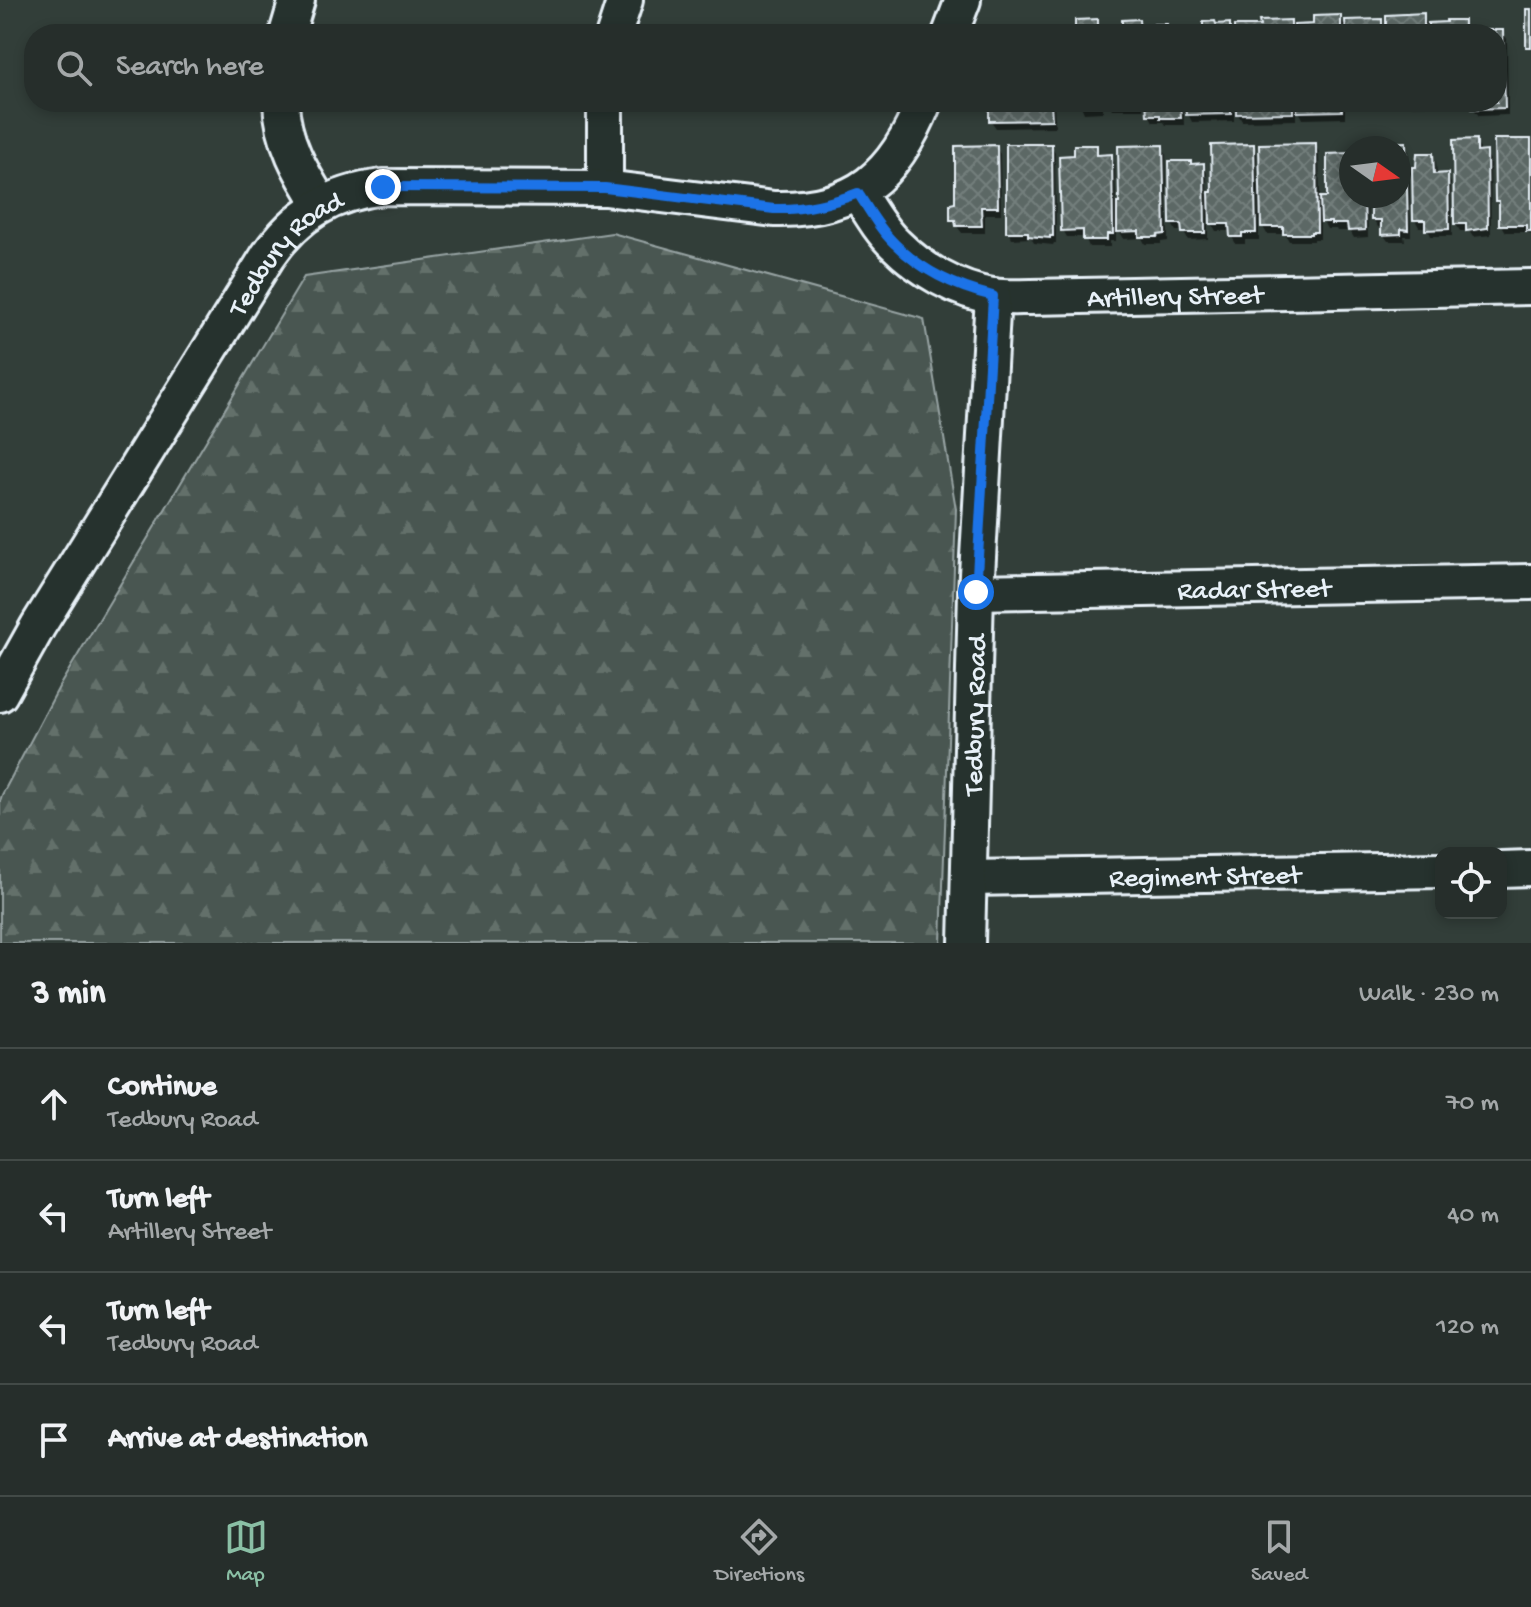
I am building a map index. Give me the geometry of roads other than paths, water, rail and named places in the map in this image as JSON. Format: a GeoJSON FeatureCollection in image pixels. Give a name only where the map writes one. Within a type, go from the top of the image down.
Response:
{"type":"FeatureCollection","features":[{"type":"Feature","properties":{"kind":"street"},"geometry":{"type":"LineString","coordinates":[[290,24],[297,0]]}},
{"type":"Feature","properties":{"kind":"street"},"geometry":{"type":"LineString","coordinates":[[617,24],[625,0]]}},
{"type":"Feature","properties":{"kind":"street"},"geometry":{"type":"LineString","coordinates":[[954,24],[963,0]]}},
{"type":"Feature","properties":{"kind":"street"},"geometry":{"type":"LineString","coordinates":[[283,112],[292,152],[321,204]]}},
{"type":"Feature","properties":{"kind":"street"},"geometry":{"type":"LineString","coordinates":[[605,112],[605,188]]}},
{"type":"Feature","properties":{"kind":"street","name":"Tedbury Road"},"geometry":{"type":"LineString","coordinates":[[0,694],[46,612],[268,256],[293,225],[321,204],[350,193],[383,187],[605,188],[785,210],[816,207],[858,193],[872,183],[901,149],[920,112]]}},
{"type":"Feature","properties":{"kind":"street","name":"Artillery Street"},"geometry":{"type":"LineString","coordinates":[[858,193],[894,243],[916,262],[964,289],[993,296],[1531,287]]}},
{"type":"Feature","properties":{"kind":"street","name":"Tedbury Road"},"geometry":{"type":"LineString","coordinates":[[967,943],[976,592],[993,296]]}},
{"type":"Feature","properties":{"kind":"street","name":"Radar Street"},"geometry":{"type":"LineString","coordinates":[[976,592],[1531,582]]}},
{"type":"Feature","properties":{"kind":"street"},"geometry":{"type":"LineString","coordinates":[[1507,869],[1531,868]]}},
{"type":"Feature","properties":{"kind":"street","name":"Regiment Street"},"geometry":{"type":"LineString","coordinates":[[969,878],[1435,870]]}}]}
